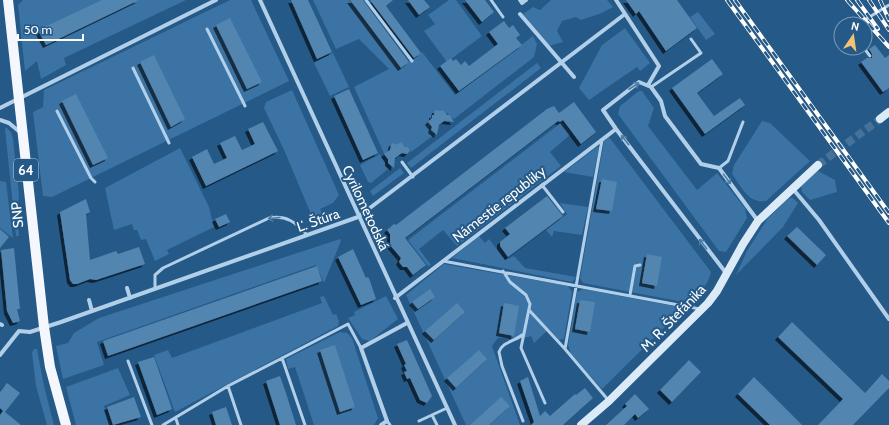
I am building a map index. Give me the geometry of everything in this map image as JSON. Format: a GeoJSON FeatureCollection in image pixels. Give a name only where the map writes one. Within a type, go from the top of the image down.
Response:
{"type":"FeatureCollection","features":[{"type":"Feature","properties":{"kind":"main road","name":"SNP"},"geometry":{"type":"LineString","coordinates":[[8,0],[44,327],[50,367],[66,425]]}},
{"type":"Feature","properties":{"kind":"street"},"geometry":{"type":"LineString","coordinates":[[0,108],[18,97],[216,0]]}},
{"type":"Feature","properties":{"kind":"street","name":"Cyrilometodská"},"geometry":{"type":"LineString","coordinates":[[260,0],[454,425]]}},
{"type":"Feature","properties":{"kind":"street"},"geometry":{"type":"LineString","coordinates":[[520,0],[522,3],[526,0]]}},
{"type":"Feature","properties":{"kind":"street"},"geometry":{"type":"LineString","coordinates":[[616,0],[659,66],[650,86]]}},
{"type":"Feature","properties":{"kind":"street"},"geometry":{"type":"LineString","coordinates":[[520,14],[574,77]]}},
{"type":"Feature","properties":{"kind":"street"},"geometry":{"type":"LineString","coordinates":[[561,63],[625,14]]}},
{"type":"Feature","properties":{"kind":"street","name":"Ľ. Štúra"},"geometry":{"type":"LineString","coordinates":[[0,355],[19,331],[30,332],[358,217],[561,63]]}},
{"type":"Feature","properties":{"kind":"street"},"geometry":{"type":"LineString","coordinates":[[727,274],[603,110],[639,82],[650,86],[661,101],[665,116],[701,164],[718,168],[758,221]]}},
{"type":"Feature","properties":{"kind":"street"},"geometry":{"type":"LineString","coordinates":[[880,119],[889,112]]}},
{"type":"Feature","properties":{"kind":"street"},"geometry":{"type":"LineString","coordinates":[[0,120],[9,123],[22,134]]}},
{"type":"Feature","properties":{"kind":"street","name":"Námestie republiky"},"geometry":{"type":"LineString","coordinates":[[395,298],[602,138],[616,129]]}},
{"type":"Feature","properties":{"kind":"street","name":"M. R. Štefánika"},"geometry":{"type":"LineString","coordinates":[[581,425],[609,401],[702,309],[717,291],[743,244],[758,221],[818,165]]}},
{"type":"Feature","properties":{"kind":"street"},"geometry":{"type":"LineString","coordinates":[[793,188],[821,220],[889,320]]}},
{"type":"Feature","properties":{"kind":"street"},"geometry":{"type":"LineString","coordinates":[[127,288],[130,298]]}},
{"type":"Feature","properties":{"kind":"street"},"geometry":{"type":"LineString","coordinates":[[89,300],[92,311]]}},
{"type":"Feature","properties":{"kind":"street"},"geometry":{"type":"LineString","coordinates":[[381,425],[388,423],[361,348],[407,323]]}},
{"type":"Feature","properties":{"kind":"lane"},"geometry":{"type":"LineString","coordinates":[[366,0],[412,61]]}},
{"type":"Feature","properties":{"kind":"lane"},"geometry":{"type":"LineString","coordinates":[[491,0],[503,17]]}},
{"type":"Feature","properties":{"kind":"lane"},"geometry":{"type":"LineString","coordinates":[[872,16],[889,6],[886,0]]}},
{"type":"Feature","properties":{"kind":"lane"},"geometry":{"type":"LineString","coordinates":[[208,29],[245,106]]}},
{"type":"Feature","properties":{"kind":"lane"},"geometry":{"type":"LineString","coordinates":[[650,86],[701,54],[691,39]]}},
{"type":"Feature","properties":{"kind":"lane"},"geometry":{"type":"LineString","coordinates":[[133,68],[169,143]]}},
{"type":"Feature","properties":{"kind":"lane"},"geometry":{"type":"LineString","coordinates":[[57,111],[91,178],[95,182]]}},
{"type":"Feature","properties":{"kind":"lane"},"geometry":{"type":"LineString","coordinates":[[718,168],[728,161],[743,122]]}},
{"type":"Feature","properties":{"kind":"lane"},"geometry":{"type":"LineString","coordinates":[[565,349],[602,138]]}},
{"type":"Feature","properties":{"kind":"lane"},"geometry":{"type":"LineString","coordinates":[[402,162],[412,176]]}},
{"type":"Feature","properties":{"kind":"lane"},"geometry":{"type":"LineString","coordinates":[[542,185],[563,212]]}},
{"type":"Feature","properties":{"kind":"lane"},"geometry":{"type":"LineString","coordinates":[[155,289],[155,275],[163,268],[269,218],[278,216],[291,220],[307,235]]}},
{"type":"Feature","properties":{"kind":"lane"},"geometry":{"type":"LineString","coordinates":[[444,261],[702,309]]}},
{"type":"Feature","properties":{"kind":"lane"},"geometry":{"type":"LineString","coordinates":[[630,295],[635,266],[640,265]]}},
{"type":"Feature","properties":{"kind":"lane"},"geometry":{"type":"LineString","coordinates":[[504,272],[510,282],[526,295],[530,304],[522,335],[521,348],[545,403]]}},
{"type":"Feature","properties":{"kind":"lane"},"geometry":{"type":"LineString","coordinates":[[529,310],[565,349],[609,401]]}},
{"type":"Feature","properties":{"kind":"lane"},"geometry":{"type":"LineString","coordinates":[[163,425],[176,419],[228,386],[348,324],[361,348]]}},
{"type":"Feature","properties":{"kind":"lane"},"geometry":{"type":"LineString","coordinates":[[522,335],[517,340],[505,343],[499,352],[502,366],[523,421]]}},
{"type":"Feature","properties":{"kind":"lane"},"geometry":{"type":"LineString","coordinates":[[282,358],[305,425]]}},
{"type":"Feature","properties":{"kind":"lane"},"geometry":{"type":"LineString","coordinates":[[128,361],[152,425]]}},
{"type":"Feature","properties":{"kind":"lane"},"geometry":{"type":"LineString","coordinates":[[228,386],[241,425]]}},
{"type":"Feature","properties":{"kind":"lane"},"geometry":{"type":"LineString","coordinates":[[419,421],[447,408]]}},
{"type":"Feature","properties":{"kind":"lane"},"geometry":{"type":"LineString","coordinates":[[432,415],[437,425]]}},
{"type":"Feature","properties":{"kind":"lane"},"geometry":{"type":"LineString","coordinates":[[176,419],[178,425]]}},
{"type":"Feature","properties":{"kind":"shaded area"},"geometry":{"type":"Polygon","coordinates":[[[23,0],[186,0],[64,58],[66,65],[41,79],[37,61],[25,71],[18,5],[23,0]]]}},
{"type":"Feature","properties":{"kind":"shaded area"},"geometry":{"type":"Polygon","coordinates":[[[230,0],[251,0],[289,81],[52,197],[43,196],[33,112],[43,107],[44,90],[230,0]]]}},
{"type":"Feature","properties":{"kind":"shaded area"},"geometry":{"type":"Polygon","coordinates":[[[313,0],[349,0],[400,68],[422,52],[455,95],[533,36],[537,44],[534,57],[454,119],[447,113],[430,126],[434,135],[411,152],[405,146],[387,160],[354,87],[389,69],[359,39],[336,49],[313,0]]]}},
{"type":"Feature","properties":{"kind":"shaded area"},"geometry":{"type":"Polygon","coordinates":[[[449,0],[456,0],[482,36],[447,62],[424,31],[435,24],[428,15],[449,0]]]}},
{"type":"Feature","properties":{"kind":"shaded area"},"geometry":{"type":"Polygon","coordinates":[[[551,0],[607,0],[613,7],[602,13],[581,20],[576,17],[562,21],[557,31],[563,42],[548,46],[523,14],[533,7],[540,10],[551,0]]]}},
{"type":"Feature","properties":{"kind":"shaded area"},"geometry":{"type":"Polygon","coordinates":[[[698,12],[715,34],[706,40],[690,17],[698,12]]]}},
{"type":"Feature","properties":{"kind":"shaded area"},"geometry":{"type":"Polygon","coordinates":[[[625,28],[650,63],[640,71],[637,67],[589,100],[579,88],[602,45],[625,28]]]}},
{"type":"Feature","properties":{"kind":"shaded area"},"geometry":{"type":"Polygon","coordinates":[[[333,53],[349,87],[330,96],[314,63],[333,53]]]}},
{"type":"Feature","properties":{"kind":"shaded area"},"geometry":{"type":"Polygon","coordinates":[[[537,63],[541,68],[411,168],[407,163],[537,63]]]}},
{"type":"Feature","properties":{"kind":"shaded area"},"geometry":{"type":"Polygon","coordinates":[[[292,90],[339,195],[333,203],[320,209],[323,215],[313,219],[285,152],[264,108],[266,102],[292,90]]]}},
{"type":"Feature","properties":{"kind":"shaded area"},"geometry":{"type":"Polygon","coordinates":[[[639,91],[642,91],[654,108],[648,126],[697,190],[717,173],[745,208],[747,218],[726,252],[719,251],[618,114],[620,106],[639,91]]]}},
{"type":"Feature","properties":{"kind":"shaded area"},"geometry":{"type":"Polygon","coordinates":[[[762,121],[770,123],[810,161],[766,201],[754,200],[750,197],[742,189],[732,174],[734,165],[762,121]]]}},
{"type":"Feature","properties":{"kind":"shaded area"},"geometry":{"type":"Polygon","coordinates":[[[562,122],[571,134],[550,152],[561,166],[457,246],[443,230],[419,249],[431,265],[428,266],[408,240],[562,122]]]}},
{"type":"Feature","properties":{"kind":"shaded area"},"geometry":{"type":"Polygon","coordinates":[[[6,127],[11,132],[13,139],[19,195],[17,213],[19,236],[16,236],[6,127]]]}},
{"type":"Feature","properties":{"kind":"shaded area"},"geometry":{"type":"Polygon","coordinates":[[[609,137],[711,272],[705,286],[688,300],[683,302],[583,283],[580,278],[604,141],[609,137]]]}},
{"type":"Feature","properties":{"kind":"shaded area"},"geometry":{"type":"Polygon","coordinates":[[[599,147],[593,177],[564,172],[599,147]]]}},
{"type":"Feature","properties":{"kind":"shaded area"},"geometry":{"type":"Polygon","coordinates":[[[180,148],[209,207],[214,227],[167,250],[169,254],[155,261],[146,239],[141,240],[137,230],[134,230],[132,224],[114,230],[105,188],[180,148]]]}},
{"type":"Feature","properties":{"kind":"shaded area"},"geometry":{"type":"Polygon","coordinates":[[[380,154],[388,169],[371,183],[368,182],[360,165],[380,154]]]}},
{"type":"Feature","properties":{"kind":"shaded area"},"geometry":{"type":"Polygon","coordinates":[[[400,168],[404,173],[373,196],[370,191],[400,168]]]}},
{"type":"Feature","properties":{"kind":"shaded area"},"geometry":{"type":"Polygon","coordinates":[[[818,171],[835,180],[837,192],[810,200],[802,192],[801,186],[818,171]]]}},
{"type":"Feature","properties":{"kind":"shaded area"},"geometry":{"type":"Polygon","coordinates":[[[0,181],[6,182],[13,238],[0,228],[0,181]]]}},
{"type":"Feature","properties":{"kind":"shaded area"},"geometry":{"type":"Polygon","coordinates":[[[789,198],[793,198],[798,203],[783,227],[736,275],[747,251],[768,218],[789,198]]]}},
{"type":"Feature","properties":{"kind":"shaded area"},"geometry":{"type":"Polygon","coordinates":[[[560,203],[588,207],[582,235],[554,231],[552,237],[546,230],[567,214],[560,203]]]}},
{"type":"Feature","properties":{"kind":"shaded area"},"geometry":{"type":"Polygon","coordinates":[[[479,236],[485,243],[489,239],[505,260],[514,256],[525,268],[576,277],[572,282],[452,258],[479,236]]]}},
{"type":"Feature","properties":{"kind":"shaded area"},"geometry":{"type":"Polygon","coordinates":[[[340,239],[341,241],[324,283],[316,265],[97,342],[104,365],[63,379],[56,346],[68,343],[74,333],[99,318],[340,239]]]}},
{"type":"Feature","properties":{"kind":"shaded area"},"geometry":{"type":"Polygon","coordinates":[[[444,264],[568,286],[572,292],[564,339],[559,340],[549,329],[534,343],[531,336],[498,338],[492,346],[520,425],[466,425],[406,295],[444,264]]]}},
{"type":"Feature","properties":{"kind":"shaded area"},"geometry":{"type":"Polygon","coordinates":[[[583,289],[684,308],[602,389],[571,354],[568,345],[577,292],[583,289]]]}},
{"type":"Feature","properties":{"kind":"shaded area"},"geometry":{"type":"Polygon","coordinates":[[[324,296],[333,315],[336,314],[339,321],[338,326],[175,412],[154,355],[168,350],[172,358],[322,303],[320,297],[324,296]]]}},
{"type":"Feature","properties":{"kind":"shaded area"},"geometry":{"type":"Polygon","coordinates":[[[386,296],[398,319],[370,341],[362,339],[348,318],[355,315],[354,312],[386,296]]]}},
{"type":"Feature","properties":{"kind":"shaded area"},"geometry":{"type":"Polygon","coordinates":[[[340,332],[347,333],[352,338],[378,418],[374,425],[314,425],[295,367],[288,369],[286,359],[340,332]]]}},
{"type":"Feature","properties":{"kind":"shaded area"},"geometry":{"type":"Polygon","coordinates":[[[34,349],[37,349],[44,386],[54,425],[47,425],[36,386],[32,353],[34,349]]]}},
{"type":"Feature","properties":{"kind":"shaded area"},"geometry":{"type":"Polygon","coordinates":[[[118,368],[130,395],[104,406],[110,425],[76,425],[66,387],[118,368]]]}},
{"type":"Feature","properties":{"kind":"building"},"geometry":{"type":"Polygon","coordinates":[[[102,0],[139,0],[46,45],[38,30],[102,0]]]}},
{"type":"Feature","properties":{"kind":"building"},"geometry":{"type":"Polygon","coordinates":[[[291,0],[308,0],[332,52],[317,59],[291,0]]]}},
{"type":"Feature","properties":{"kind":"building"},"geometry":{"type":"Polygon","coordinates":[[[350,0],[363,0],[409,62],[401,68],[350,0]]]}},
{"type":"Feature","properties":{"kind":"building"},"geometry":{"type":"Polygon","coordinates":[[[370,0],[393,0],[386,6],[421,53],[414,58],[370,0]]]}},
{"type":"Feature","properties":{"kind":"building"},"geometry":{"type":"Polygon","coordinates":[[[408,0],[424,0],[430,7],[419,15],[408,0]]]}},
{"type":"Feature","properties":{"kind":"building"},"geometry":{"type":"Polygon","coordinates":[[[465,0],[485,0],[494,12],[482,22],[465,0]]]}},
{"type":"Feature","properties":{"kind":"building"},"geometry":{"type":"Polygon","coordinates":[[[626,0],[677,0],[697,28],[666,51],[639,11],[636,14],[626,0]]]}},
{"type":"Feature","properties":{"kind":"building"},"geometry":{"type":"Polygon","coordinates":[[[230,18],[262,82],[247,89],[216,25],[230,18]]]}},
{"type":"Feature","properties":{"kind":"building"},"geometry":{"type":"Polygon","coordinates":[[[504,21],[509,28],[513,25],[520,35],[516,38],[522,45],[459,91],[440,66],[451,58],[453,61],[456,59],[461,65],[465,61],[469,66],[498,44],[489,32],[504,21]]]}},
{"type":"Feature","properties":{"kind":"building"},"geometry":{"type":"Polygon","coordinates":[[[875,45],[885,58],[889,55],[889,88],[883,92],[861,62],[867,58],[872,58],[873,46],[875,45]]]}},
{"type":"Feature","properties":{"kind":"building"},"geometry":{"type":"Polygon","coordinates":[[[154,55],[185,119],[171,127],[140,62],[154,55]]]}},
{"type":"Feature","properties":{"kind":"building"},"geometry":{"type":"Polygon","coordinates":[[[712,59],[723,74],[697,93],[714,116],[740,98],[745,105],[705,134],[672,88],[712,59]]]}},
{"type":"Feature","properties":{"kind":"building"},"geometry":{"type":"Polygon","coordinates":[[[349,89],[378,153],[363,160],[334,96],[349,89]]]}},
{"type":"Feature","properties":{"kind":"building"},"geometry":{"type":"Polygon","coordinates":[[[76,94],[108,158],[93,165],[62,101],[76,94]]]}},
{"type":"Feature","properties":{"kind":"building"},"geometry":{"type":"Polygon","coordinates":[[[574,102],[596,132],[581,144],[563,120],[560,122],[558,121],[405,238],[426,265],[413,275],[407,267],[403,267],[399,262],[401,258],[390,245],[390,234],[387,230],[394,224],[396,225],[547,109],[554,106],[559,113],[574,102]]]}},
{"type":"Feature","properties":{"kind":"building"},"geometry":{"type":"Polygon","coordinates":[[[435,110],[443,110],[447,115],[450,115],[454,122],[444,121],[439,125],[437,135],[431,130],[432,127],[428,122],[432,118],[432,115],[434,115],[435,110]]]}},
{"type":"Feature","properties":{"kind":"building"},"geometry":{"type":"Polygon","coordinates":[[[263,122],[278,151],[206,186],[192,157],[207,149],[214,164],[227,158],[220,143],[235,136],[242,150],[255,144],[248,129],[263,122]]]}},
{"type":"Feature","properties":{"kind":"building"},"geometry":{"type":"Polygon","coordinates":[[[401,142],[405,147],[408,147],[410,151],[407,154],[402,153],[395,158],[394,168],[388,163],[388,159],[384,154],[390,150],[392,143],[396,145],[401,142]]]}},
{"type":"Feature","properties":{"kind":"building"},"geometry":{"type":"Polygon","coordinates":[[[602,179],[617,182],[612,211],[596,209],[602,179]]]}},
{"type":"Feature","properties":{"kind":"building"},"geometry":{"type":"Polygon","coordinates":[[[547,196],[563,216],[508,257],[500,246],[500,242],[510,234],[505,228],[547,196]]]}},
{"type":"Feature","properties":{"kind":"building"},"geometry":{"type":"Polygon","coordinates":[[[86,199],[90,212],[86,214],[90,260],[116,251],[118,254],[139,247],[145,264],[96,280],[90,279],[73,284],[70,280],[60,212],[86,199]]]}},
{"type":"Feature","properties":{"kind":"building"},"geometry":{"type":"Polygon","coordinates":[[[226,214],[230,222],[219,227],[215,219],[226,214]]]}},
{"type":"Feature","properties":{"kind":"building"},"geometry":{"type":"Polygon","coordinates":[[[797,227],[826,255],[817,265],[787,236],[797,227]]]}},
{"type":"Feature","properties":{"kind":"building"},"geometry":{"type":"Polygon","coordinates":[[[0,229],[9,237],[0,248],[0,229]]]}},
{"type":"Feature","properties":{"kind":"building"},"geometry":{"type":"Polygon","coordinates":[[[14,248],[20,309],[17,309],[20,321],[13,323],[7,311],[1,250],[14,248]]]}},
{"type":"Feature","properties":{"kind":"building"},"geometry":{"type":"Polygon","coordinates":[[[353,249],[366,278],[368,277],[370,281],[376,299],[361,305],[338,257],[353,249]]]}},
{"type":"Feature","properties":{"kind":"building"},"geometry":{"type":"Polygon","coordinates":[[[647,254],[662,257],[657,286],[642,283],[647,254]]]}},
{"type":"Feature","properties":{"kind":"building"},"geometry":{"type":"Polygon","coordinates":[[[317,266],[322,281],[108,356],[103,341],[317,266]]]}},
{"type":"Feature","properties":{"kind":"building"},"geometry":{"type":"Polygon","coordinates":[[[430,289],[435,297],[418,309],[412,302],[430,289]]]}},
{"type":"Feature","properties":{"kind":"building"},"geometry":{"type":"Polygon","coordinates":[[[580,300],[595,302],[590,332],[575,329],[580,300]]]}},
{"type":"Feature","properties":{"kind":"building"},"geometry":{"type":"Polygon","coordinates":[[[457,303],[465,312],[434,340],[425,331],[457,303]]]}},
{"type":"Feature","properties":{"kind":"building"},"geometry":{"type":"Polygon","coordinates":[[[504,303],[519,306],[514,336],[499,333],[504,303]]]}},
{"type":"Feature","properties":{"kind":"building"},"geometry":{"type":"Polygon","coordinates":[[[792,322],[865,393],[882,374],[889,381],[889,388],[853,425],[818,425],[843,399],[778,337],[792,322]]]}},
{"type":"Feature","properties":{"kind":"building"},"geometry":{"type":"Polygon","coordinates":[[[407,340],[432,396],[427,403],[420,400],[410,378],[407,379],[404,372],[407,371],[404,365],[406,364],[397,344],[407,340]]]}},
{"type":"Feature","properties":{"kind":"building"},"geometry":{"type":"Polygon","coordinates":[[[335,345],[355,407],[340,412],[320,350],[335,345]]]}},
{"type":"Feature","properties":{"kind":"building"},"geometry":{"type":"Polygon","coordinates":[[[479,350],[487,359],[456,388],[447,378],[479,350]]]}},
{"type":"Feature","properties":{"kind":"building"},"geometry":{"type":"Polygon","coordinates":[[[154,357],[172,409],[157,415],[138,362],[154,357]]]}},
{"type":"Feature","properties":{"kind":"building"},"geometry":{"type":"Polygon","coordinates":[[[689,360],[701,372],[672,402],[660,390],[689,360]]]}},
{"type":"Feature","properties":{"kind":"building"},"geometry":{"type":"Polygon","coordinates":[[[280,376],[296,425],[280,425],[266,381],[280,376]]]}},
{"type":"Feature","properties":{"kind":"building"},"geometry":{"type":"Polygon","coordinates":[[[528,377],[540,416],[545,411],[550,416],[575,394],[576,395],[585,388],[593,398],[563,425],[531,425],[534,422],[520,381],[528,377]]]}},
{"type":"Feature","properties":{"kind":"building"},"geometry":{"type":"Polygon","coordinates":[[[754,377],[802,425],[770,425],[738,394],[754,377]]]}},
{"type":"Feature","properties":{"kind":"building"},"geometry":{"type":"Polygon","coordinates":[[[7,383],[20,393],[5,412],[21,425],[0,425],[0,415],[3,411],[0,408],[0,392],[7,383]]]}},
{"type":"Feature","properties":{"kind":"building"},"geometry":{"type":"Polygon","coordinates":[[[635,394],[649,409],[638,418],[635,414],[624,425],[606,425],[627,406],[625,404],[635,394]]]}},
{"type":"Feature","properties":{"kind":"building"},"geometry":{"type":"Polygon","coordinates":[[[134,397],[141,417],[113,425],[107,407],[134,397]]]}},
{"type":"Feature","properties":{"kind":"building"},"geometry":{"type":"Polygon","coordinates":[[[501,397],[510,406],[489,425],[470,425],[501,397]]]}},
{"type":"Feature","properties":{"kind":"building"},"geometry":{"type":"Polygon","coordinates":[[[226,407],[232,425],[216,425],[212,412],[226,407]]]}},
{"type":"Feature","properties":{"kind":"tunnel"},"geometry":{"type":"LineString","coordinates":[[818,165],[880,119]]}},
{"type":"Feature","properties":{"kind":"railway"},"geometry":{"type":"LineString","coordinates":[[727,0],[889,223]]}},
{"type":"Feature","properties":{"kind":"railway"},"geometry":{"type":"LineString","coordinates":[[735,0],[889,213]]}},
{"type":"Feature","properties":{"kind":"railway"},"geometry":{"type":"LineString","coordinates":[[847,0],[889,47]]}},
{"type":"Feature","properties":{"kind":"railway"},"geometry":{"type":"LineString","coordinates":[[857,0],[878,29]]}},
{"type":"Feature","properties":{"kind":"railway"},"geometry":{"type":"LineString","coordinates":[[869,0],[889,30]]}},
{"type":"Feature","properties":{"kind":"railway"},"geometry":{"type":"LineString","coordinates":[[880,0],[889,20]]}}]}
